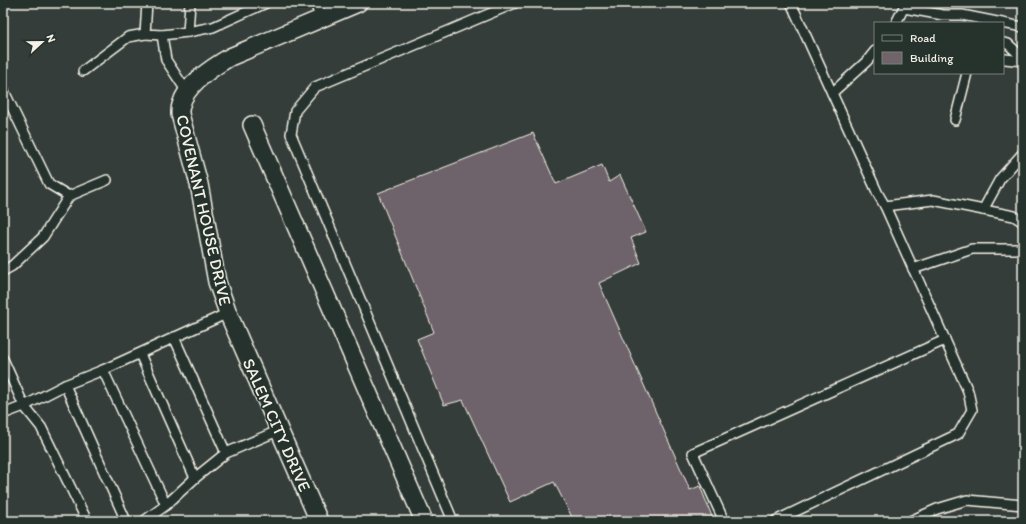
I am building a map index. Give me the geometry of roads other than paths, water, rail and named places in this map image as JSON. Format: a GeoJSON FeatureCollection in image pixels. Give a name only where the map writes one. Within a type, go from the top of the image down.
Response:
{"type":"FeatureCollection","features":[{"type":"Feature","properties":{"kind":"street","name":"COVENANT HOUSE DRIVE"},"geometry":{"type":"LineString","coordinates":[[245,352],[228,314],[217,282],[199,184],[180,114],[181,104],[187,92],[196,81],[212,68],[230,57],[358,3]]}},
{"type":"Feature","properties":{"kind":"street"},"geometry":{"type":"LineString","coordinates":[[252,124],[424,521]]}},
{"type":"Feature","properties":{"kind":"street","name":"SALEM CITY DRIVE"},"geometry":{"type":"LineString","coordinates":[[245,352],[319,521]]}},
{"type":"Feature","properties":{"kind":"lane"},"geometry":{"type":"LineString","coordinates":[[145,34],[147,3]]}},
{"type":"Feature","properties":{"kind":"lane"},"geometry":{"type":"LineString","coordinates":[[188,32],[190,3]]}},
{"type":"Feature","properties":{"kind":"lane"},"geometry":{"type":"LineString","coordinates":[[83,71],[128,37],[145,34],[162,35],[188,32],[213,26],[266,3]]}},
{"type":"Feature","properties":{"kind":"lane"},"geometry":{"type":"LineString","coordinates":[[315,3],[321,19]]}},
{"type":"Feature","properties":{"kind":"lane"},"geometry":{"type":"LineString","coordinates":[[453,521],[291,134],[295,111],[315,87],[515,3]]}},
{"type":"Feature","properties":{"kind":"lane"},"geometry":{"type":"LineString","coordinates":[[775,521],[958,434],[972,410],[968,391],[885,206],[878,194],[791,3]]}},
{"type":"Feature","properties":{"kind":"lane"},"geometry":{"type":"LineString","coordinates":[[897,22],[905,6],[942,19],[962,15],[998,22]]}},
{"type":"Feature","properties":{"kind":"lane"},"geometry":{"type":"LineString","coordinates":[[1004,23],[1023,27]]}},
{"type":"Feature","properties":{"kind":"lane"},"geometry":{"type":"LineString","coordinates":[[162,35],[166,60],[187,92]]}},
{"type":"Feature","properties":{"kind":"lane"},"geometry":{"type":"LineString","coordinates":[[1004,43],[1008,44],[1023,58]]}},
{"type":"Feature","properties":{"kind":"lane"},"geometry":{"type":"LineString","coordinates":[[832,93],[867,61],[874,52]]}},
{"type":"Feature","properties":{"kind":"lane"},"geometry":{"type":"LineString","coordinates":[[1005,59],[1023,61]]}},
{"type":"Feature","properties":{"kind":"lane"},"geometry":{"type":"LineString","coordinates":[[955,120],[967,74]]}},
{"type":"Feature","properties":{"kind":"lane"},"geometry":{"type":"LineString","coordinates":[[3,89],[49,184],[69,196]]}},
{"type":"Feature","properties":{"kind":"lane"},"geometry":{"type":"LineString","coordinates":[[983,210],[1000,179],[1023,152]]}},
{"type":"Feature","properties":{"kind":"lane"},"geometry":{"type":"LineString","coordinates":[[3,271],[12,266],[43,237],[69,196],[107,180]]}},
{"type":"Feature","properties":{"kind":"lane"},"geometry":{"type":"LineString","coordinates":[[885,206],[933,200],[1014,216],[1023,222]]}},
{"type":"Feature","properties":{"kind":"lane"},"geometry":{"type":"LineString","coordinates":[[913,268],[972,249],[1021,249],[1023,247]]}},
{"type":"Feature","properties":{"kind":"lane"},"geometry":{"type":"LineString","coordinates":[[3,414],[24,406],[65,385],[140,354],[174,337],[228,314]]}},
{"type":"Feature","properties":{"kind":"lane"},"geometry":{"type":"LineString","coordinates":[[174,337],[226,454]]}},
{"type":"Feature","properties":{"kind":"lane"},"geometry":{"type":"LineString","coordinates":[[724,521],[693,453],[945,340]]}},
{"type":"Feature","properties":{"kind":"lane"},"geometry":{"type":"LineString","coordinates":[[140,354],[195,478]]}},
{"type":"Feature","properties":{"kind":"lane"},"geometry":{"type":"LineString","coordinates":[[3,359],[24,406],[41,427],[87,521]]}},
{"type":"Feature","properties":{"kind":"lane"},"geometry":{"type":"LineString","coordinates":[[103,370],[166,505]]}},
{"type":"Feature","properties":{"kind":"lane"},"geometry":{"type":"LineString","coordinates":[[65,385],[126,521]]}},
{"type":"Feature","properties":{"kind":"lane"},"geometry":{"type":"LineString","coordinates":[[144,521],[166,505],[195,478],[226,454],[280,430]]}},
{"type":"Feature","properties":{"kind":"lane"},"geometry":{"type":"LineString","coordinates":[[915,520],[937,509],[967,500],[1023,504]]}}]}
